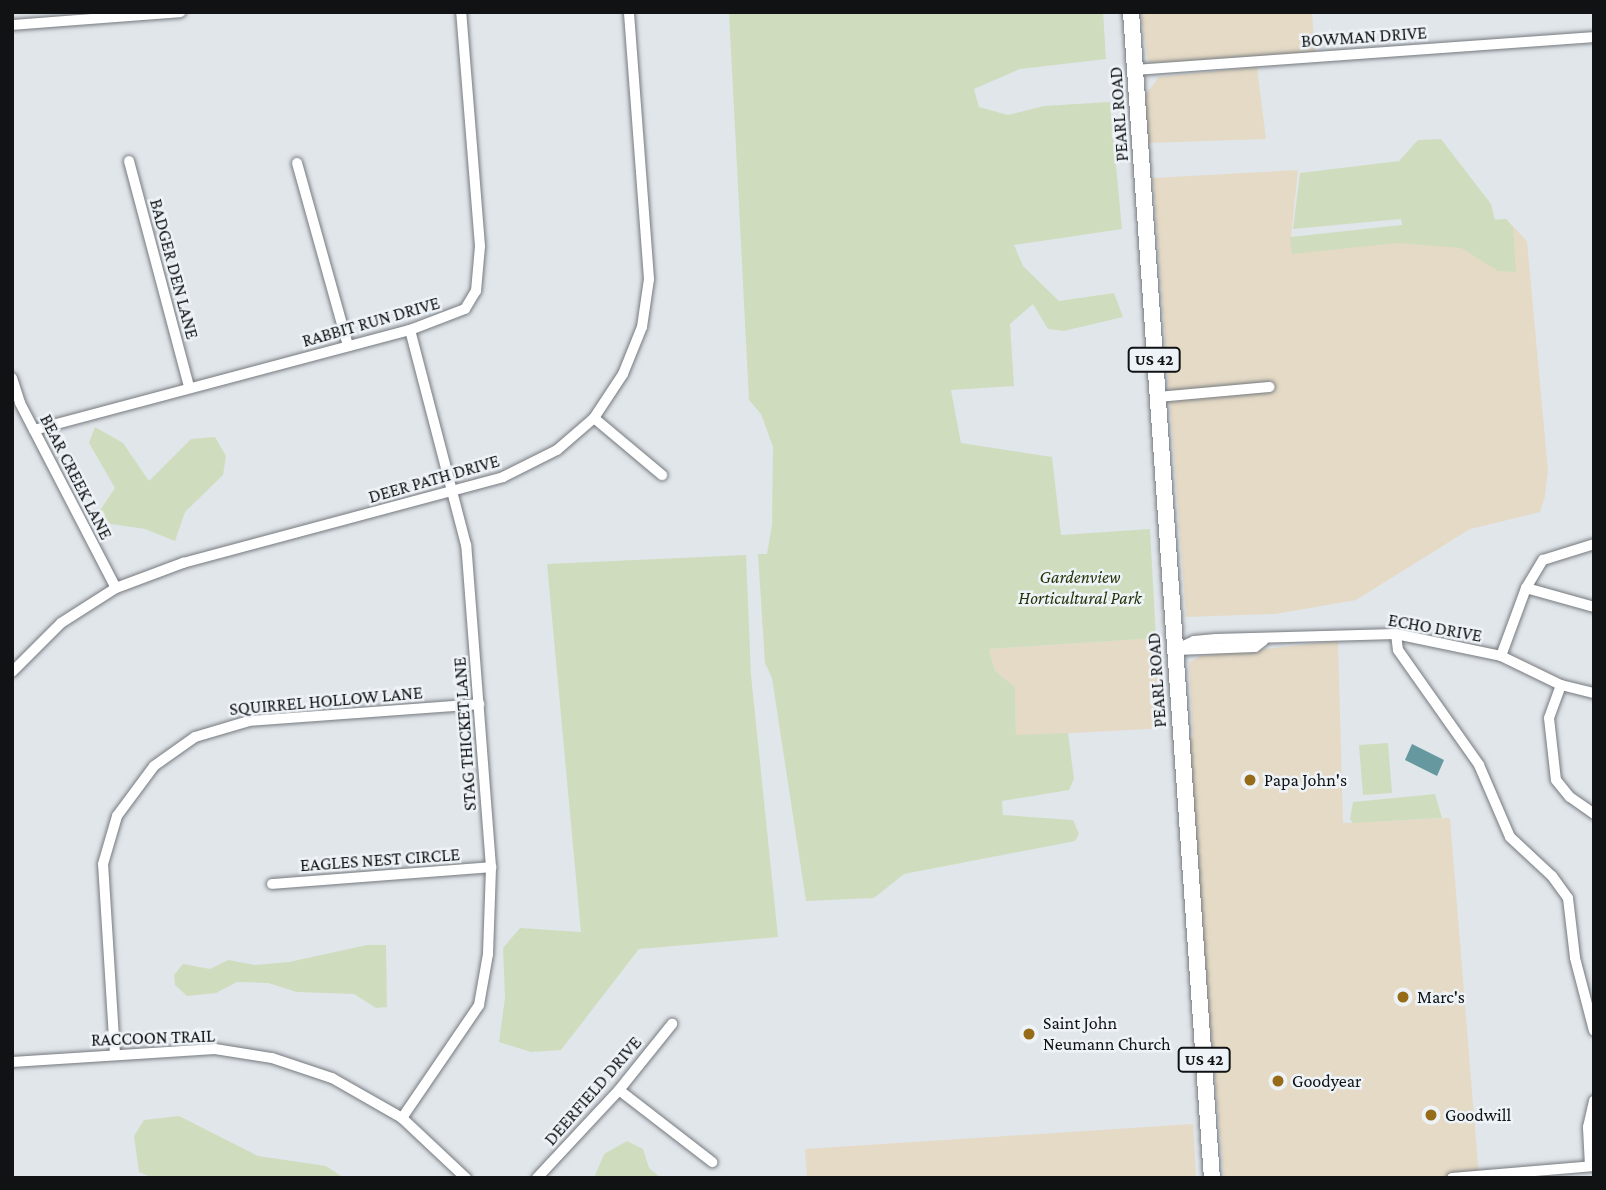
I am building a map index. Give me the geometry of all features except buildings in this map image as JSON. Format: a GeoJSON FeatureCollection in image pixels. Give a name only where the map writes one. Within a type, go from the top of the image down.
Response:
{"type":"FeatureCollection","features":[{"type":"Feature","properties":{"kind":"main road","name":"PEARL ROAD"},"geometry":{"type":"LineString","coordinates":[[1131,12],[1212,1178]]}},
{"type":"Feature","properties":{"kind":"street"},"geometry":{"type":"LineString","coordinates":[[12,25],[181,12]]}},
{"type":"Feature","properties":{"kind":"street","name":"RABBIT RUN DRIVE"},"geometry":{"type":"LineString","coordinates":[[34,430],[189,386],[410,330],[465,309],[477,291],[480,246],[461,12]]}},
{"type":"Feature","properties":{"kind":"street","name":"DEER PATH DRIVE"},"geometry":{"type":"LineString","coordinates":[[12,672],[61,623],[116,588],[183,563],[503,477],[557,450],[594,418],[624,374],[642,327],[649,279],[629,12]]}},
{"type":"Feature","properties":{"kind":"street","name":"BOWMAN DRIVE"},"geometry":{"type":"LineString","coordinates":[[1136,70],[1594,37]]}},
{"type":"Feature","properties":{"kind":"street","name":"BADGER DEN LANE"},"geometry":{"type":"LineString","coordinates":[[129,161],[189,386]]}},
{"type":"Feature","properties":{"kind":"street"},"geometry":{"type":"LineString","coordinates":[[297,163],[348,346]]}},
{"type":"Feature","properties":{"kind":"street","name":"STAG THICKET LANE"},"geometry":{"type":"LineString","coordinates":[[402,1118],[479,1004],[488,954],[491,867],[466,545],[410,330]]}},
{"type":"Feature","properties":{"kind":"street","name":"BEAR CREEK LANE"},"geometry":{"type":"LineString","coordinates":[[12,379],[34,430],[116,588]]}},
{"type":"Feature","properties":{"kind":"street"},"geometry":{"type":"LineString","coordinates":[[1157,397],[1270,387]]}},
{"type":"Feature","properties":{"kind":"street"},"geometry":{"type":"LineString","coordinates":[[594,418],[662,475]]}},
{"type":"Feature","properties":{"kind":"street"},"geometry":{"type":"LineString","coordinates":[[1501,656],[1526,588],[1543,561],[1594,544]]}},
{"type":"Feature","properties":{"kind":"street"},"geometry":{"type":"LineString","coordinates":[[1526,588],[1594,607]]}},
{"type":"Feature","properties":{"kind":"street"},"geometry":{"type":"LineString","coordinates":[[1396,634],[1398,650],[1479,765],[1510,838],[1552,876],[1568,898],[1576,958],[1594,1031]]}},
{"type":"Feature","properties":{"kind":"street","name":"ECHO DRIVE"},"geometry":{"type":"LineString","coordinates":[[1175,650],[1255,647],[1264,640],[1396,634],[1501,656],[1561,685],[1594,693]]}},
{"type":"Feature","properties":{"kind":"street"},"geometry":{"type":"LineString","coordinates":[[1561,685],[1549,718],[1556,780],[1570,797],[1594,814]]}},
{"type":"Feature","properties":{"kind":"street","name":"SQUIRREL HOLLOW LANE"},"geometry":{"type":"LineString","coordinates":[[115,1054],[103,864],[117,816],[153,766],[172,750],[227,726],[479,704]]}},
{"type":"Feature","properties":{"kind":"street","name":"EAGLES NEST CIRCLE"},"geometry":{"type":"LineString","coordinates":[[271,884],[491,867]]}},
{"type":"Feature","properties":{"kind":"street","name":"DEERFIELD DRIVE"},"geometry":{"type":"LineString","coordinates":[[537,1178],[619,1090],[672,1024]]}},
{"type":"Feature","properties":{"kind":"street","name":"RACCOON TRAIL"},"geometry":{"type":"LineString","coordinates":[[12,1062],[215,1049],[272,1058],[332,1078],[402,1118],[466,1178]]}},
{"type":"Feature","properties":{"kind":"street"},"geometry":{"type":"LineString","coordinates":[[619,1090],[712,1162]]}},
{"type":"Feature","properties":{"kind":"street"},"geometry":{"type":"LineString","coordinates":[[1452,1178],[1592,1166],[1588,1127],[1594,1101]]}},
{"type":"Feature","properties":{"kind":"shaded area"},"geometry":{"type":"Polygon","coordinates":[[[1141,12],[1312,12],[1315,53],[1148,63],[1141,12]]]}},
{"type":"Feature","properties":{"kind":"shaded area"},"geometry":{"type":"Polygon","coordinates":[[[1257,67],[1266,139],[1147,143],[1146,94],[1159,77],[1257,67]]]}},
{"type":"Feature","properties":{"kind":"shaded area"},"geometry":{"type":"Polygon","coordinates":[[[1298,170],[1291,237],[1506,219],[1527,241],[1548,471],[1545,496],[1540,512],[1470,529],[1356,600],[1275,614],[1186,617],[1153,178],[1298,170]]]}},
{"type":"Feature","properties":{"kind":"shaded area"},"geometry":{"type":"Polygon","coordinates":[[[1156,638],[1166,728],[1016,736],[1015,687],[995,671],[989,649],[1156,638]]]}},
{"type":"Feature","properties":{"kind":"shaded area"},"geometry":{"type":"Polygon","coordinates":[[[1338,641],[1343,823],[1450,818],[1479,1178],[1224,1178],[1185,738],[1193,737],[1189,663],[1200,656],[1338,641]]]}},
{"type":"Feature","properties":{"kind":"shaded area"},"geometry":{"type":"Polygon","coordinates":[[[1193,1124],[1196,1178],[807,1178],[805,1149],[1193,1124]]]}},
{"type":"Feature","properties":{"kind":"green space","name":"Gardenview Horticultural Park"},"geometry":{"type":"Polygon","coordinates":[[[729,12],[1103,12],[1106,59],[1020,69],[974,89],[979,107],[1008,115],[1044,106],[1110,102],[1122,229],[1014,245],[1023,266],[1059,301],[1114,293],[1123,317],[1064,331],[1048,329],[1033,304],[1010,324],[1014,386],[951,390],[961,443],[1052,457],[1061,535],[1150,529],[1156,638],[989,649],[995,671],[1015,687],[1016,735],[1068,733],[1074,779],[1069,790],[1002,801],[1003,815],[1073,820],[1079,834],[1075,841],[904,874],[874,898],[806,901],[772,678],[765,663],[758,554],[767,554],[772,525],[773,447],[761,414],[749,400],[729,12]]]}},
{"type":"Feature","properties":{"kind":"green space"},"geometry":{"type":"Polygon","coordinates":[[[1441,139],[1491,204],[1495,220],[1506,219],[1513,227],[1516,272],[1498,271],[1461,248],[1397,243],[1292,254],[1290,237],[1402,225],[1401,219],[1293,229],[1300,173],[1399,161],[1418,140],[1441,139]]]}},
{"type":"Feature","properties":{"kind":"green space"},"geometry":{"type":"Polygon","coordinates":[[[95,427],[123,443],[149,481],[191,439],[215,437],[226,456],[223,475],[185,512],[175,541],[145,529],[111,524],[99,512],[115,488],[89,443],[95,427]]]}},
{"type":"Feature","properties":{"kind":"green space"},"geometry":{"type":"Polygon","coordinates":[[[746,555],[751,675],[778,937],[639,949],[561,1050],[531,1052],[499,1042],[505,998],[503,948],[520,928],[581,932],[547,564],[746,555]]]}},
{"type":"Feature","properties":{"kind":"green space"},"geometry":{"type":"Polygon","coordinates":[[[1388,743],[1392,793],[1363,795],[1359,745],[1388,743]]]}},
{"type":"Feature","properties":{"kind":"green space"},"geometry":{"type":"Polygon","coordinates":[[[1435,794],[1442,818],[1353,823],[1350,819],[1353,802],[1435,794]]]}},
{"type":"Feature","properties":{"kind":"green space"},"geometry":{"type":"Polygon","coordinates":[[[367,945],[386,945],[387,1007],[376,1008],[354,994],[297,992],[268,983],[237,982],[216,993],[187,996],[175,985],[174,975],[183,964],[210,969],[228,960],[255,965],[289,962],[367,945]]]}},
{"type":"Feature","properties":{"kind":"green space"},"geometry":{"type":"Polygon","coordinates":[[[179,1116],[258,1156],[326,1166],[344,1178],[153,1178],[139,1172],[134,1136],[144,1120],[179,1116]]]}},
{"type":"Feature","properties":{"kind":"green space"},"geometry":{"type":"Polygon","coordinates":[[[627,1141],[643,1149],[649,1168],[661,1178],[594,1178],[604,1154],[627,1141]]]}},
{"type":"Feature","properties":{"kind":"water"},"geometry":{"type":"Polygon","coordinates":[[[1412,744],[1444,760],[1437,776],[1405,760],[1412,744]]]}},
{"type":"Feature","properties":{"kind":"place","name":"Papa John's"},"geometry":{"type":"Point","coordinates":[1250,780]}},
{"type":"Feature","properties":{"kind":"place","name":"Marc's"},"geometry":{"type":"Point","coordinates":[1403,997]}},
{"type":"Feature","properties":{"kind":"place","name":"Saint John Neumann Church"},"geometry":{"type":"Point","coordinates":[1029,1034]}},
{"type":"Feature","properties":{"kind":"place","name":"Goodyear"},"geometry":{"type":"Point","coordinates":[1278,1081]}},
{"type":"Feature","properties":{"kind":"place","name":"Goodwill"},"geometry":{"type":"Point","coordinates":[1431,1115]}}]}
